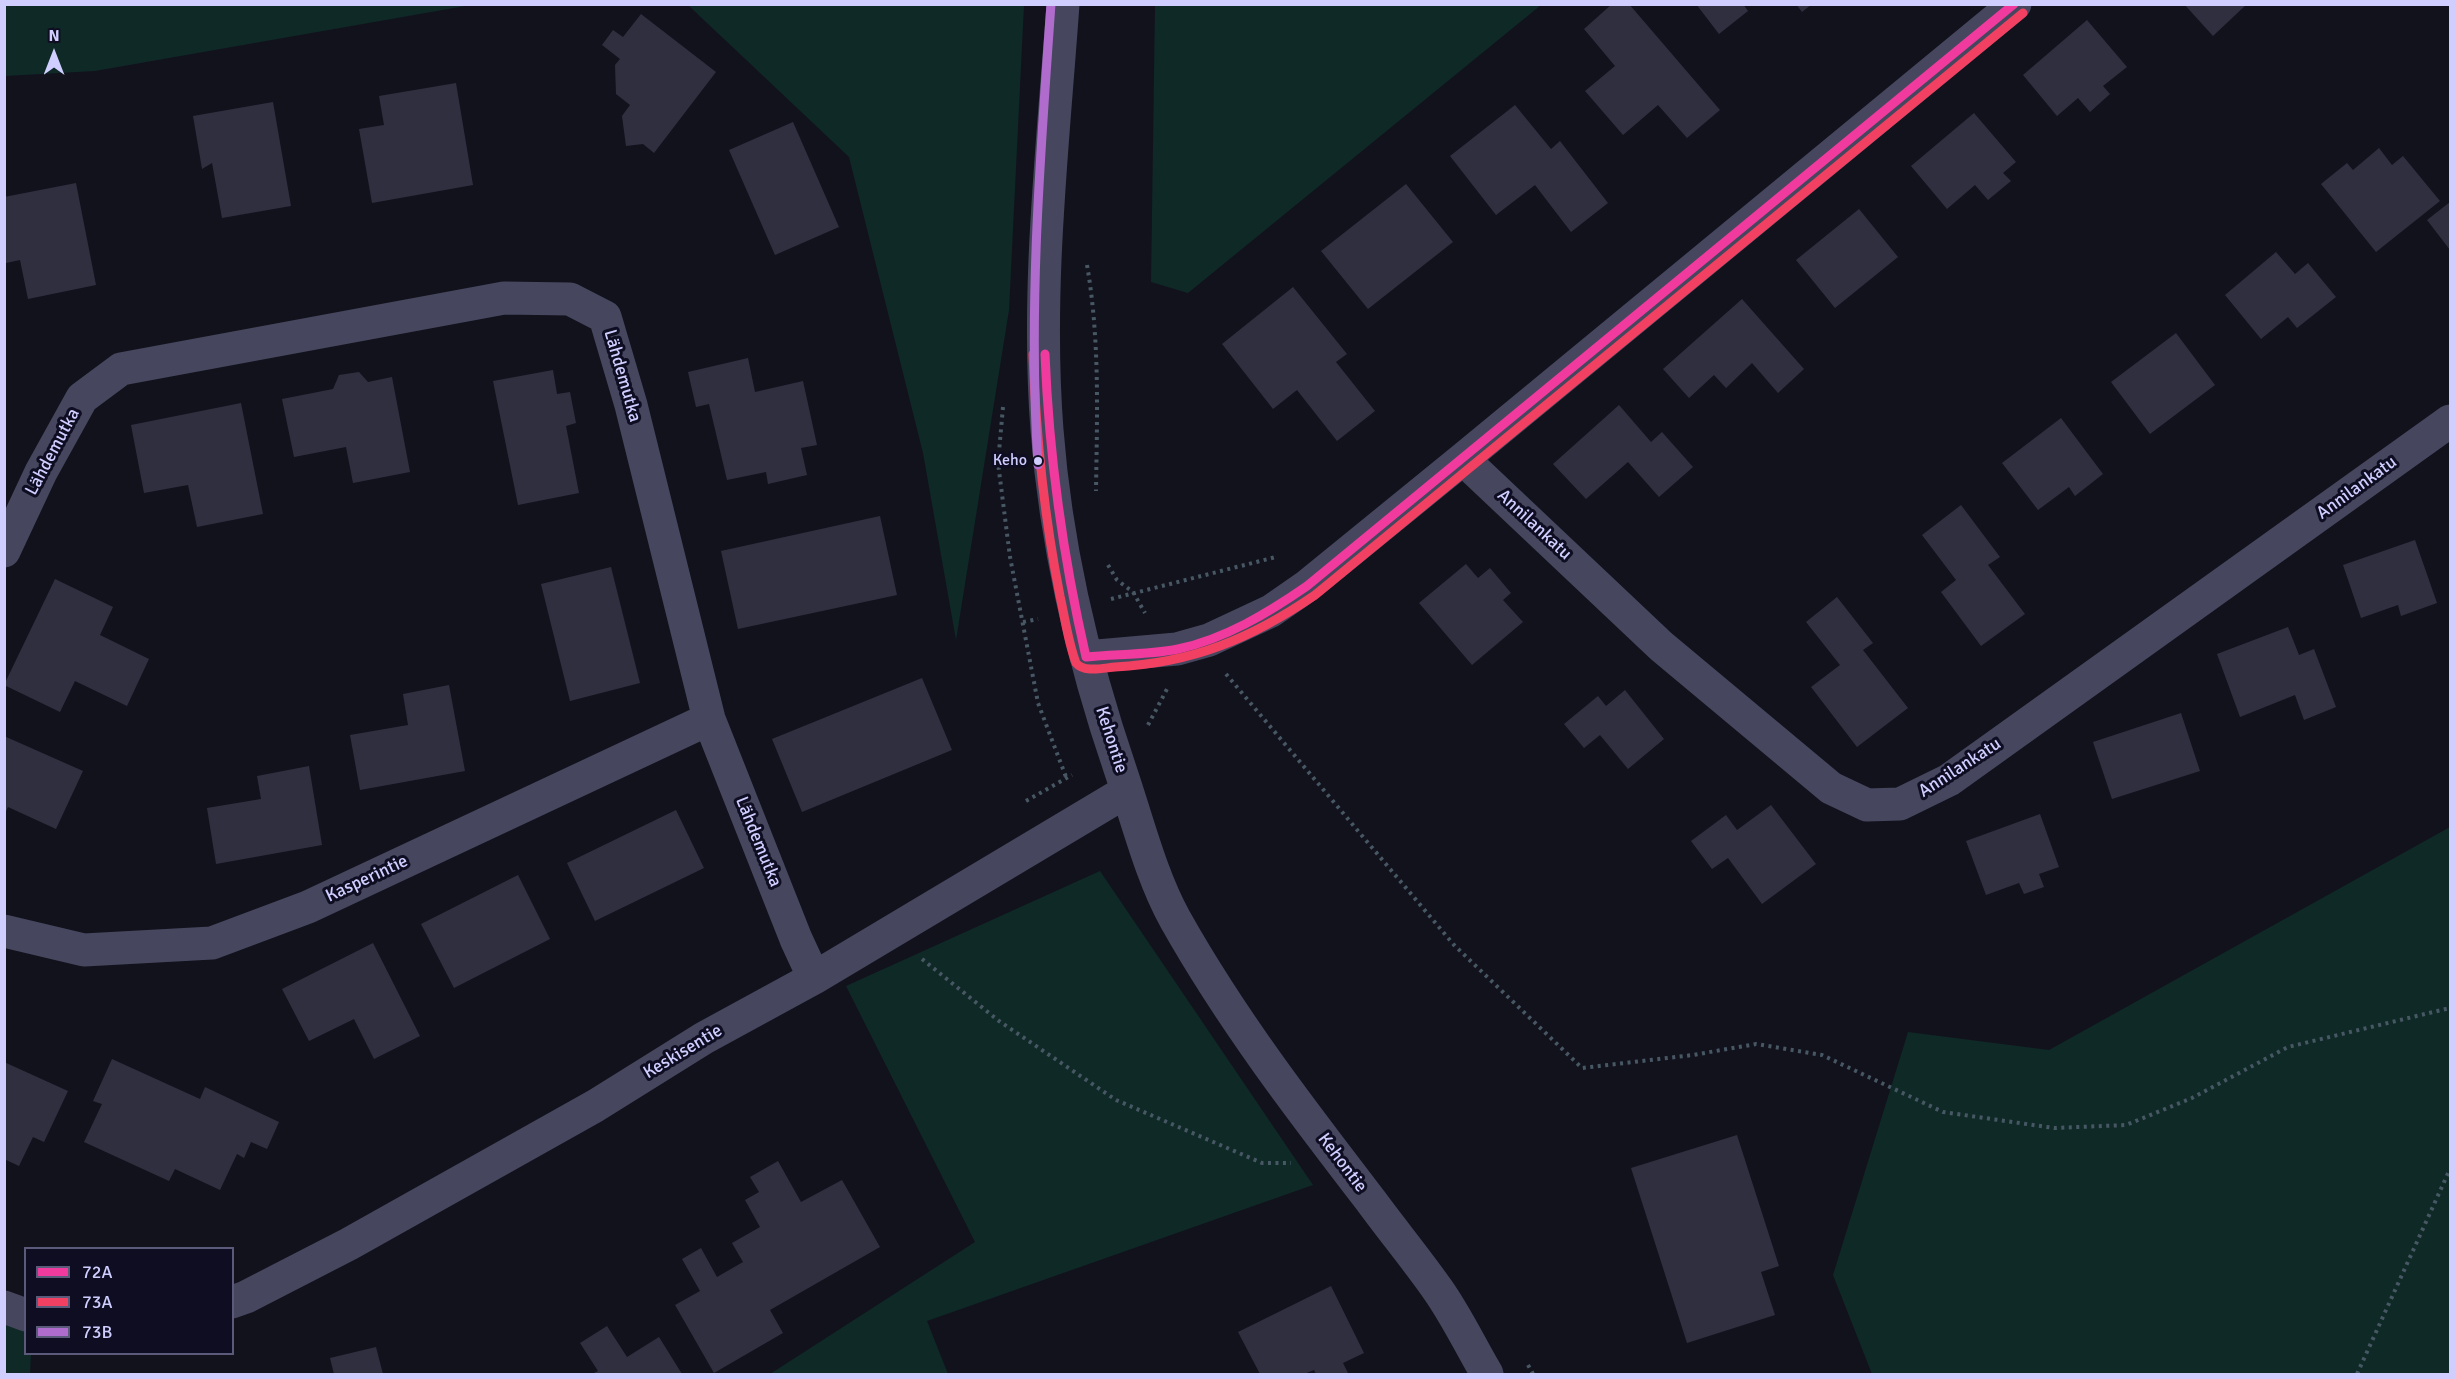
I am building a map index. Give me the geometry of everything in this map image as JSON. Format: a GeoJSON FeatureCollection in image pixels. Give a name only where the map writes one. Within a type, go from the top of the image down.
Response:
{"type":"FeatureCollection","features":[{"type":"Feature","properties":{"kind":"street","name":"Kehontie"},"geometry":{"type":"LineString","coordinates":[[1063,4],[1046,254],[1047,426],[1065,562],[1086,657],[1104,722],[1146,850],[1172,915],[1225,1004],[1440,1292],[1487,1374]]}},
{"type":"Feature","properties":{"kind":"street"},"geometry":{"type":"LineString","coordinates":[[1086,657],[1177,649],[1209,640],[1271,611],[1307,586],[2015,4]]}},
{"type":"Feature","properties":{"kind":"street","name":"Lähdemutka"},"geometry":{"type":"LineString","coordinates":[[4,552],[40,472],[82,398],[121,369],[504,298],[570,299],[605,317],[631,405],[709,719],[796,939],[814,978]]}},
{"type":"Feature","properties":{"kind":"street","name":"Annilankatu"},"geometry":{"type":"LineString","coordinates":[[1463,459],[1660,646],[1831,788],[1867,805],[1900,804],[1948,780],[2451,421]]}},
{"type":"Feature","properties":{"kind":"street","name":"Kasperintie"},"geometry":{"type":"LineString","coordinates":[[4,931],[84,950],[212,943],[308,907],[709,719]]}},
{"type":"Feature","properties":{"kind":"street","name":"Keskisentie"},"geometry":{"type":"LineString","coordinates":[[234,1301],[349,1244],[595,1106],[704,1038],[814,978],[1127,790]]}},
{"type":"Feature","properties":{"kind":"street"},"geometry":{"type":"LineString","coordinates":[[4,1307],[24,1314]]}},
{"type":"Feature","properties":{"kind":"path"},"geometry":{"type":"LineString","coordinates":[[1086,261],[1094,303],[1097,355],[1096,502]]}},
{"type":"Feature","properties":{"kind":"path"},"geometry":{"type":"LineString","coordinates":[[1004,404],[998,463],[1010,557],[1038,703],[1066,777]]}},
{"type":"Feature","properties":{"kind":"path"},"geometry":{"type":"LineString","coordinates":[[1105,560],[1117,580],[1133,592],[1148,619],[1155,652],[1167,689],[1148,725],[1148,734]]}},
{"type":"Feature","properties":{"kind":"path"},"geometry":{"type":"LineString","coordinates":[[1222,671],[1454,945],[1582,1068],[1693,1055],[1756,1044],[1822,1055],[1943,1112],[2054,1128],[2126,1125],[2193,1098],[2288,1047],[2451,1008]]}},
{"type":"Feature","properties":{"kind":"path"},"geometry":{"type":"LineString","coordinates":[[889,932],[999,1021],[1116,1100],[1262,1163],[1342,1163]]}},
{"type":"Feature","properties":{"kind":"path"},"geometry":{"type":"LineString","coordinates":[[2357,1374],[2451,1169]]}},
{"type":"Feature","properties":{"kind":"path"},"geometry":{"type":"LineString","coordinates":[[1525,1361],[1533,1374]]}},
{"type":"Feature","properties":{"kind":"green space"},"geometry":{"type":"Polygon","coordinates":[[[5,4],[471,5],[95,71],[5,76],[5,4]]]}},
{"type":"Feature","properties":{"kind":"green space"},"geometry":{"type":"Polygon","coordinates":[[[1155,4],[1541,5],[1188,293],[1151,282],[1155,4]]]}},
{"type":"Feature","properties":{"kind":"green space"},"geometry":{"type":"Polygon","coordinates":[[[688,5],[1024,5],[1009,310],[956,640],[923,453],[849,157],[688,5]]]}},
{"type":"Feature","properties":{"kind":"green space"},"geometry":{"type":"Polygon","coordinates":[[[2450,827],[2450,1374],[1872,1374],[1833,1275],[1908,1032],[2049,1050],[2450,827]]]}},
{"type":"Feature","properties":{"kind":"green space"},"geometry":{"type":"Polygon","coordinates":[[[1100,871],[1313,1185],[927,1321],[948,1374],[770,1374],[975,1242],[846,986],[1100,871]]]}},
{"type":"Feature","properties":{"kind":"green space"},"geometry":{"type":"Polygon","coordinates":[[[4,1307],[24,1315],[24,1355],[31,1355],[30,1374],[5,1374],[4,1307]]]}},
{"type":"Feature","properties":{"kind":"building"},"geometry":{"type":"Polygon","coordinates":[[[1612,4],[1629,4],[1720,110],[1687,138],[1658,105],[1623,135],[1585,91],[1615,66],[1584,29],[1612,4]]]}},
{"type":"Feature","properties":{"kind":"building"},"geometry":{"type":"Polygon","coordinates":[[[1696,4],[1743,4],[1748,11],[1719,34],[1696,4]]]}},
{"type":"Feature","properties":{"kind":"building"},"geometry":{"type":"Polygon","coordinates":[[[1796,4],[1812,4],[1802,12],[1796,4]]]}},
{"type":"Feature","properties":{"kind":"building"},"geometry":{"type":"Polygon","coordinates":[[[2184,4],[2247,4],[2213,36],[2184,4]]]}},
{"type":"Feature","properties":{"kind":"building"},"geometry":{"type":"Polygon","coordinates":[[[641,14],[716,72],[654,153],[643,144],[626,146],[622,116],[630,105],[616,94],[615,65],[620,59],[602,45],[613,30],[623,37],[641,14]]]}},
{"type":"Feature","properties":{"kind":"building"},"geometry":{"type":"Polygon","coordinates":[[[2087,20],[2127,67],[2103,86],[2110,94],[2090,112],[2078,98],[2057,116],[2023,75],[2087,20]]]}},
{"type":"Feature","properties":{"kind":"building"},"geometry":{"type":"Polygon","coordinates":[[[456,83],[473,185],[372,203],[359,129],[384,125],[379,96],[456,83]]]}},
{"type":"Feature","properties":{"kind":"building"},"geometry":{"type":"Polygon","coordinates":[[[273,102],[291,206],[222,218],[212,163],[202,169],[193,116],[273,102]]]}},
{"type":"Feature","properties":{"kind":"building"},"geometry":{"type":"Polygon","coordinates":[[[1515,105],[1551,149],[1560,141],[1608,203],[1571,232],[1535,185],[1496,215],[1450,156],[1515,105]]]}},
{"type":"Feature","properties":{"kind":"building"},"geometry":{"type":"Polygon","coordinates":[[[1974,113],[2016,162],[2003,173],[2011,181],[1988,200],[1975,185],[1947,209],[1911,166],[1974,113]]]}},
{"type":"Feature","properties":{"kind":"building"},"geometry":{"type":"Polygon","coordinates":[[[793,122],[839,227],[775,255],[729,150],[793,122]]]}},
{"type":"Feature","properties":{"kind":"building"},"geometry":{"type":"Polygon","coordinates":[[[2379,148],[2392,165],[2403,156],[2440,201],[2376,252],[2321,184],[2347,163],[2353,170],[2379,148]]]}},
{"type":"Feature","properties":{"kind":"building"},"geometry":{"type":"Polygon","coordinates":[[[76,183],[96,285],[28,299],[20,260],[6,263],[4,197],[76,183]]]}},
{"type":"Feature","properties":{"kind":"building"},"geometry":{"type":"Polygon","coordinates":[[[1406,184],[1453,242],[1368,309],[1321,251],[1406,184]]]}},
{"type":"Feature","properties":{"kind":"building"},"geometry":{"type":"Polygon","coordinates":[[[2450,202],[2450,250],[2427,220],[2450,202]]]}},
{"type":"Feature","properties":{"kind":"building"},"geometry":{"type":"Polygon","coordinates":[[[1859,209],[1898,257],[1835,308],[1796,260],[1859,209]]]}},
{"type":"Feature","properties":{"kind":"building"},"geometry":{"type":"Polygon","coordinates":[[[2276,252],[2295,274],[2308,263],[2336,297],[2297,328],[2288,317],[2261,339],[2225,295],[2276,252]]]}},
{"type":"Feature","properties":{"kind":"building"},"geometry":{"type":"Polygon","coordinates":[[[1293,287],[1347,354],[1336,362],[1375,411],[1337,441],[1297,390],[1273,409],[1222,344],[1293,287]]]}},
{"type":"Feature","properties":{"kind":"building"},"geometry":{"type":"Polygon","coordinates":[[[1742,299],[1804,369],[1778,393],[1752,363],[1726,388],[1714,375],[1689,398],[1663,369],[1742,299]]]}},
{"type":"Feature","properties":{"kind":"building"},"geometry":{"type":"Polygon","coordinates":[[[2176,333],[2215,385],[2150,434],[2111,382],[2176,333]]]}},
{"type":"Feature","properties":{"kind":"building"},"geometry":{"type":"Polygon","coordinates":[[[748,358],[755,392],[803,381],[817,445],[801,448],[807,475],[768,484],[766,472],[727,480],[709,404],[696,407],[688,372],[748,358]]]}},
{"type":"Feature","properties":{"kind":"building"},"geometry":{"type":"Polygon","coordinates":[[[553,370],[557,394],[570,392],[576,423],[566,426],[579,493],[518,505],[493,381],[553,370]]]}},
{"type":"Feature","properties":{"kind":"building"},"geometry":{"type":"Polygon","coordinates":[[[359,372],[368,382],[392,377],[410,472],[353,483],[346,447],[294,457],[282,399],[333,389],[339,375],[359,372]]]}},
{"type":"Feature","properties":{"kind":"building"},"geometry":{"type":"Polygon","coordinates":[[[241,403],[263,514],[197,527],[188,485],[144,493],[131,425],[241,403]]]}},
{"type":"Feature","properties":{"kind":"building"},"geometry":{"type":"Polygon","coordinates":[[[1619,405],[1651,442],[1662,432],[1693,467],[1659,497],[1628,462],[1586,499],[1553,464],[1619,405]]]}},
{"type":"Feature","properties":{"kind":"building"},"geometry":{"type":"Polygon","coordinates":[[[2061,418],[2103,474],[2075,496],[2069,487],[2038,510],[2002,463],[2061,418]]]}},
{"type":"Feature","properties":{"kind":"building"},"geometry":{"type":"Polygon","coordinates":[[[1961,505],[2000,557],[1988,565],[2025,614],[1981,646],[1941,592],[1956,580],[1922,535],[1961,505]]]}},
{"type":"Feature","properties":{"kind":"building"},"geometry":{"type":"Polygon","coordinates":[[[880,516],[897,595],[738,629],[721,551],[880,516]]]}},
{"type":"Feature","properties":{"kind":"building"},"geometry":{"type":"Polygon","coordinates":[[[2415,540],[2437,603],[2401,616],[2398,605],[2361,618],[2343,565],[2415,540]]]}},
{"type":"Feature","properties":{"kind":"building"},"geometry":{"type":"Polygon","coordinates":[[[1466,564],[1478,578],[1490,568],[1511,593],[1503,600],[1523,622],[1472,665],[1419,603],[1466,564]]]}},
{"type":"Feature","properties":{"kind":"building"},"geometry":{"type":"Polygon","coordinates":[[[611,567],[640,683],[570,701],[541,584],[611,567]]]}},
{"type":"Feature","properties":{"kind":"building"},"geometry":{"type":"Polygon","coordinates":[[[55,579],[113,607],[100,635],[149,659],[127,706],[75,681],[60,712],[4,685],[55,579]]]}},
{"type":"Feature","properties":{"kind":"building"},"geometry":{"type":"Polygon","coordinates":[[[1837,597],[1873,643],[1863,650],[1908,708],[1857,747],[1811,687],[1840,665],[1806,622],[1837,597]]]}},
{"type":"Feature","properties":{"kind":"building"},"geometry":{"type":"Polygon","coordinates":[[[2288,627],[2299,655],[2314,649],[2336,707],[2304,720],[2295,695],[2240,717],[2217,654],[2288,627]]]}},
{"type":"Feature","properties":{"kind":"building"},"geometry":{"type":"Polygon","coordinates":[[[922,678],[952,750],[802,812],[772,739],[922,678]]]}},
{"type":"Feature","properties":{"kind":"building"},"geometry":{"type":"Polygon","coordinates":[[[449,685],[465,771],[360,790],[350,735],[408,725],[403,694],[449,685]]]}},
{"type":"Feature","properties":{"kind":"building"},"geometry":{"type":"Polygon","coordinates":[[[1625,690],[1664,739],[1628,769],[1600,735],[1584,748],[1564,724],[1598,696],[1606,706],[1625,690]]]}},
{"type":"Feature","properties":{"kind":"building"},"geometry":{"type":"Polygon","coordinates":[[[2181,713],[2200,771],[2112,799],[2093,742],[2181,713]]]}},
{"type":"Feature","properties":{"kind":"building"},"geometry":{"type":"Polygon","coordinates":[[[4,736],[83,771],[56,829],[8,807],[4,816],[4,736]]]}},
{"type":"Feature","properties":{"kind":"building"},"geometry":{"type":"Polygon","coordinates":[[[309,766],[322,845],[216,864],[207,808],[261,799],[257,776],[309,766]]]}},
{"type":"Feature","properties":{"kind":"building"},"geometry":{"type":"Polygon","coordinates":[[[1771,805],[1816,864],[1762,904],[1728,858],[1712,869],[1691,841],[1726,815],[1737,830],[1771,805]]]}},
{"type":"Feature","properties":{"kind":"building"},"geometry":{"type":"Polygon","coordinates":[[[676,810],[704,868],[595,921],[567,863],[676,810]]]}},
{"type":"Feature","properties":{"kind":"building"},"geometry":{"type":"Polygon","coordinates":[[[2040,814],[2059,867],[2039,874],[2044,887],[2024,894],[2019,883],[1986,895],[1966,841],[2040,814]]]}},
{"type":"Feature","properties":{"kind":"building"},"geometry":{"type":"Polygon","coordinates":[[[518,875],[550,939],[454,988],[421,924],[518,875]]]}},
{"type":"Feature","properties":{"kind":"building"},"geometry":{"type":"Polygon","coordinates":[[[373,943],[420,1036],[374,1059],[354,1019],[309,1041],[282,989],[373,943]]]}},
{"type":"Feature","properties":{"kind":"building"},"geometry":{"type":"Polygon","coordinates":[[[112,1059],[200,1099],[205,1087],[279,1122],[267,1149],[251,1142],[244,1158],[237,1154],[220,1190],[175,1169],[169,1181],[84,1142],[102,1104],[93,1101],[112,1059]]]}},
{"type":"Feature","properties":{"kind":"building"},"geometry":{"type":"Polygon","coordinates":[[[4,1062],[68,1091],[44,1142],[33,1137],[19,1166],[4,1159],[4,1062]]]}},
{"type":"Feature","properties":{"kind":"building"},"geometry":{"type":"Polygon","coordinates":[[[1737,1135],[1779,1266],[1761,1272],[1775,1315],[1687,1343],[1631,1168],[1737,1135]]]}},
{"type":"Feature","properties":{"kind":"building"},"geometry":{"type":"Polygon","coordinates":[[[778,1161],[801,1202],[842,1180],[880,1247],[770,1310],[783,1333],[714,1373],[675,1305],[700,1291],[682,1259],[701,1248],[717,1277],[743,1262],[732,1243],[760,1227],[745,1200],[759,1192],[750,1177],[778,1161]]]}},
{"type":"Feature","properties":{"kind":"building"},"geometry":{"type":"Polygon","coordinates":[[[1331,1286],[1364,1353],[1343,1363],[1348,1373],[1316,1374],[1314,1370],[1304,1374],[1260,1374],[1238,1332],[1331,1286]]]}},
{"type":"Feature","properties":{"kind":"building"},"geometry":{"type":"Polygon","coordinates":[[[607,1326],[627,1357],[659,1337],[682,1374],[592,1374],[598,1371],[580,1343],[607,1326]]]}},
{"type":"Feature","properties":{"kind":"building"},"geometry":{"type":"Polygon","coordinates":[[[376,1347],[383,1374],[334,1374],[330,1358],[376,1347]]]}},
{"type":"Feature","properties":{"kind":"transit line","name":"73B"},"geometry":{"type":"LineString","coordinates":[[1038,465],[1034,350],[1035,292],[1039,177],[1051,4]]}},
{"type":"Feature","properties":{"kind":"transit line","name":"72A"},"geometry":{"type":"LineString","coordinates":[[1086,657],[1156,652],[1195,645],[1246,624],[1307,586],[2014,4]]}},
{"type":"Feature","properties":{"kind":"transit line","name":"73A"},"geometry":{"type":"LineString","coordinates":[[1033,354],[1036,415],[1045,506],[1054,566],[1076,663],[1084,668],[1094,669],[1143,665],[1220,646],[1268,624],[1315,595],[2023,13]]}},
{"type":"Feature","properties":{"kind":"transit line","name":"72A"},"geometry":{"type":"LineString","coordinates":[[1045,354],[1058,507],[1070,582],[1086,657]]}},
{"type":"Feature","properties":{"kind":"place","name":"Keho"},"geometry":{"type":"Point","coordinates":[1038,461]}}]}
